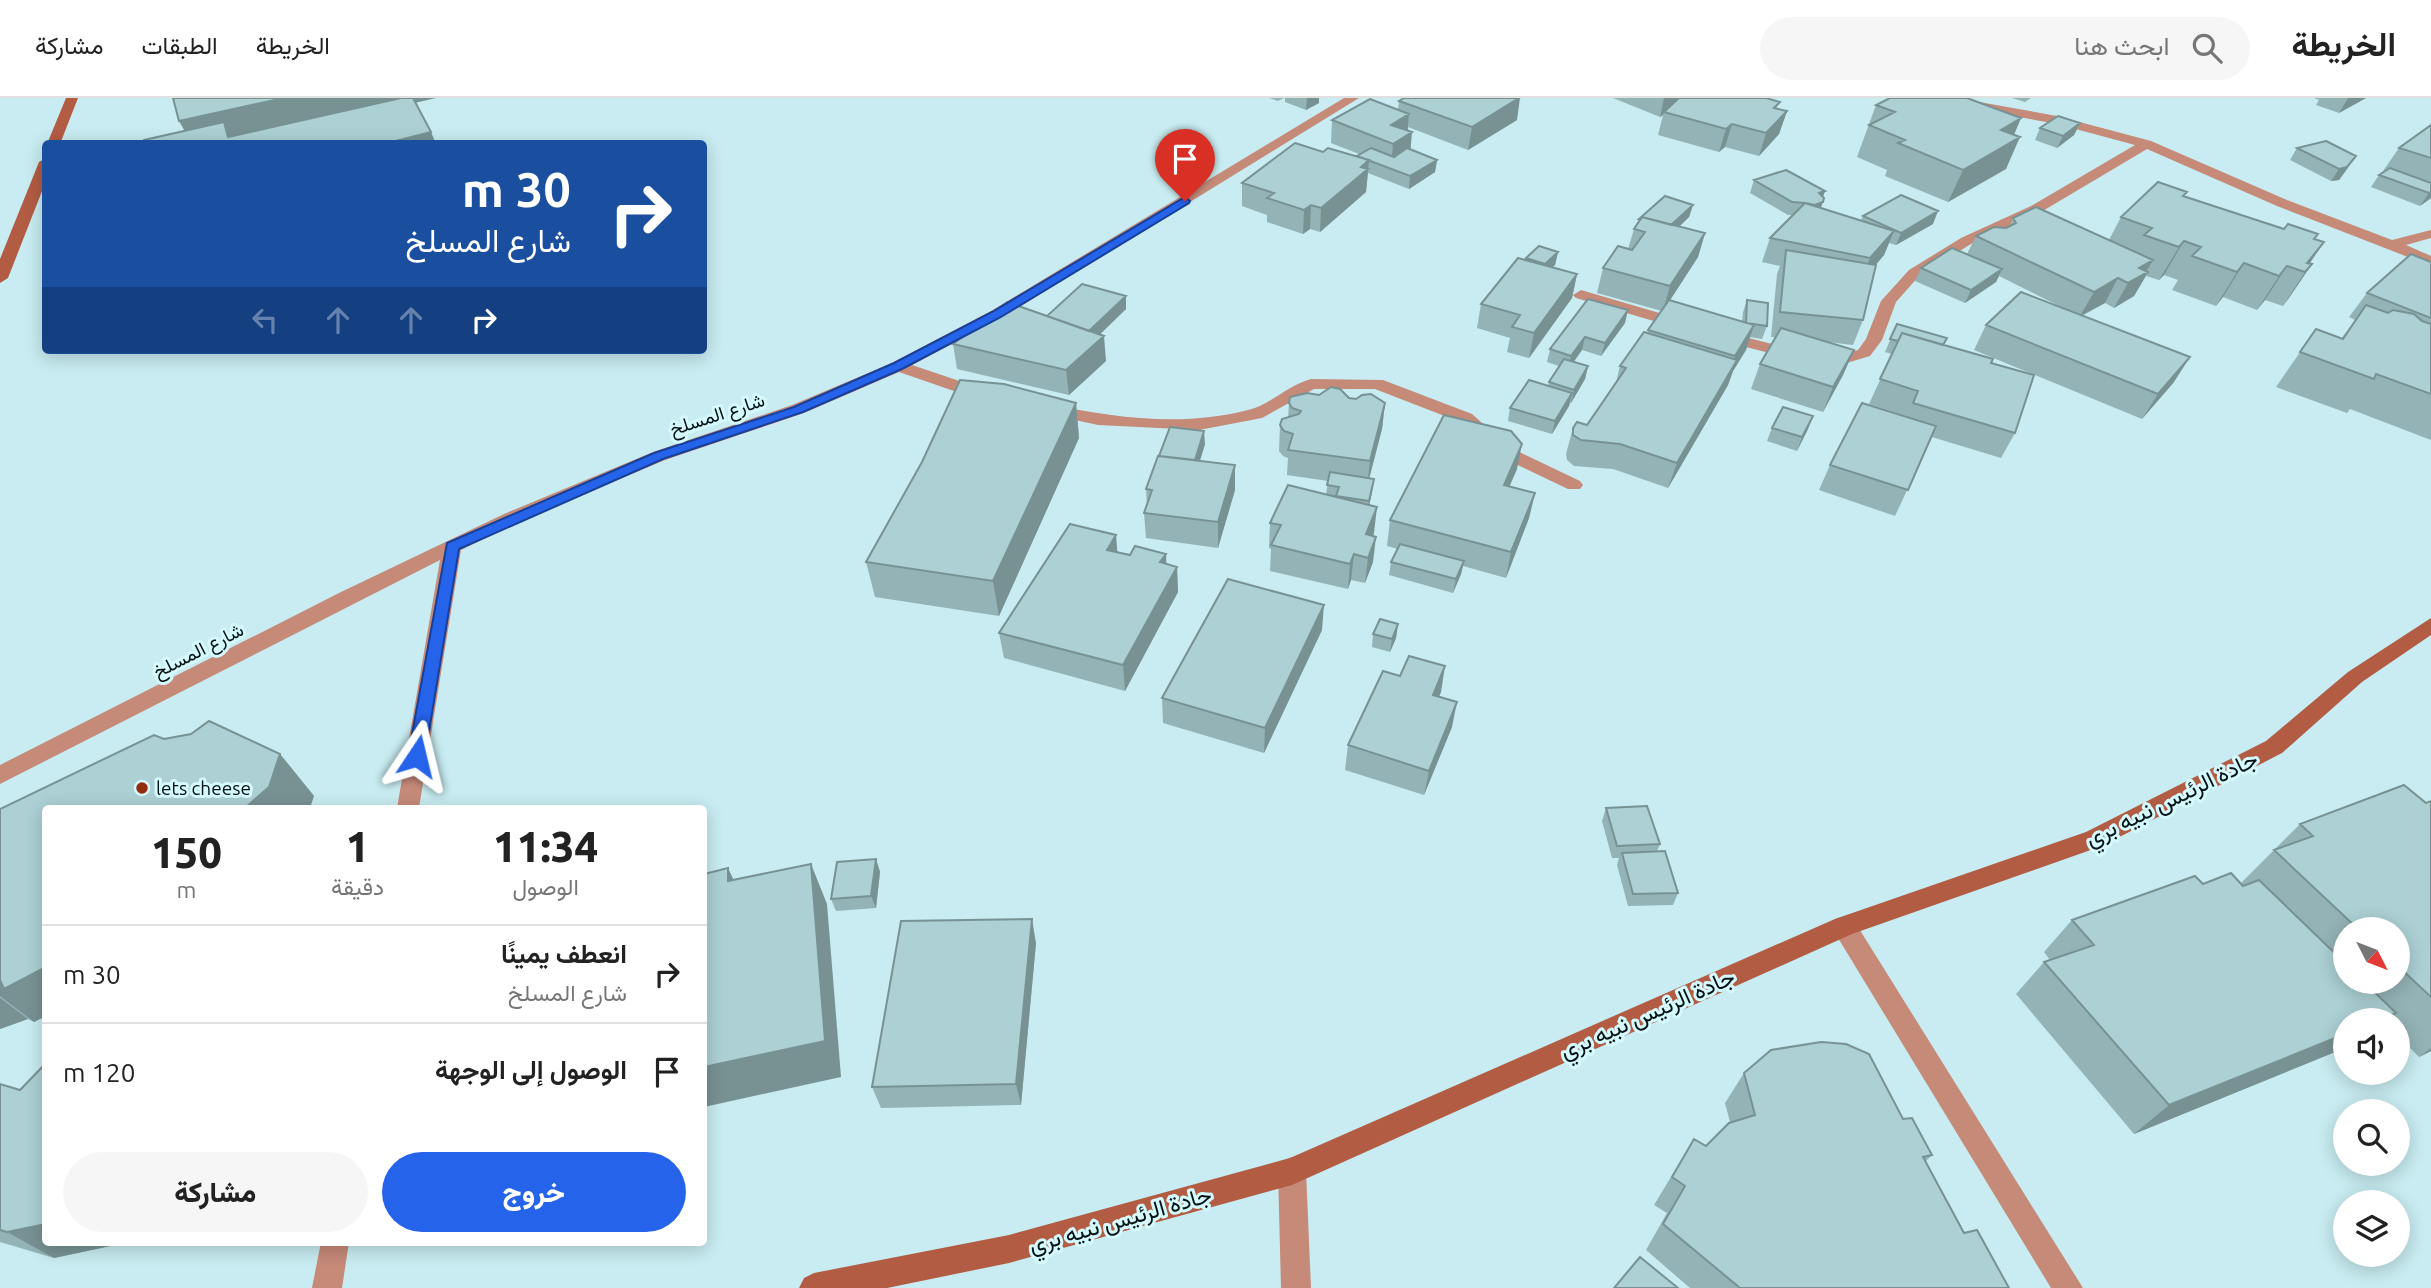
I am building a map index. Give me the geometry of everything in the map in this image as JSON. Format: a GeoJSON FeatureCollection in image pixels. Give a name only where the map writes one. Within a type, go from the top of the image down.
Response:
{"type":"FeatureCollection","features":[{"type":"Feature","properties":{"kind":"main road"},"geometry":{"type":"LineString","coordinates":[[55,140],[72,98]]}},
{"type":"Feature","properties":{"kind":"main road"},"geometry":{"type":"LineString","coordinates":[[0,278],[42,172]]}},
{"type":"Feature","properties":{"kind":"main road","name":"جادة الرئيس نبيه بري"},"geometry":{"type":"LineString","coordinates":[[814,1288],[1010,1250],[1292,1171],[1844,926],[2094,839],[2274,747],[2355,677],[2431,625]]}},
{"type":"Feature","properties":{"kind":"street","name":"شارع المسلخ"},"geometry":{"type":"LineString","coordinates":[[0,775],[452,547],[659,456],[799,409],[898,366],[1007,308],[1353,98]]}},
{"type":"Feature","properties":{"kind":"street"},"geometry":{"type":"LineString","coordinates":[[1949,101],[2034,116],[2146,144],[2203,166],[2290,206],[2370,238],[2394,244],[2431,262]]}},
{"type":"Feature","properties":{"kind":"street"},"geometry":{"type":"LineString","coordinates":[[1581,295],[1812,359],[1843,359],[1864,353],[1874,340],[1889,301],[1914,272],[1966,241],[2048,202],[2146,144]]}},
{"type":"Feature","properties":{"kind":"street"},"geometry":{"type":"LineString","coordinates":[[2394,244],[2431,234]]}},
{"type":"Feature","properties":{"kind":"street"},"geometry":{"type":"LineString","coordinates":[[898,366],[996,398]]}},
{"type":"Feature","properties":{"kind":"street"},"geometry":{"type":"LineString","coordinates":[[1034,406],[1098,420],[1199,425],[1256,414],[1311,384],[1377,384],[1466,418],[1503,451],[1574,485]]}},
{"type":"Feature","properties":{"kind":"street"},"geometry":{"type":"LineString","coordinates":[[409,805],[452,547]]}},
{"type":"Feature","properties":{"kind":"street"},"geometry":{"type":"LineString","coordinates":[[1844,926],[2068,1288]]}},
{"type":"Feature","properties":{"kind":"street"},"geometry":{"type":"LineString","coordinates":[[1292,1171],[1296,1288]]}},
{"type":"Feature","properties":{"kind":"street"},"geometry":{"type":"LineString","coordinates":[[327,1288],[334,1246]]}},
{"type":"Feature","properties":{"kind":"building"},"geometry":{"type":"Polygon","coordinates":[[[173,98],[284,98],[179,121],[173,98]]]}},
{"type":"Feature","properties":{"kind":"building"},"geometry":{"type":"Polygon","coordinates":[[[401,98],[413,98],[431,132],[400,140],[144,140],[224,122],[228,137],[401,98]]]}},
{"type":"Feature","properties":{"kind":"building"},"geometry":{"type":"Polygon","coordinates":[[[1404,98],[1519,98],[1472,127],[1399,101],[1404,98]]]}},
{"type":"Feature","properties":{"kind":"building"},"geometry":{"type":"Polygon","coordinates":[[[1679,98],[1766,98],[1780,102],[1774,108],[1787,111],[1766,133],[1732,124],[1726,129],[1664,112],[1679,98]]]}},
{"type":"Feature","properties":{"kind":"building"},"geometry":{"type":"Polygon","coordinates":[[[1890,98],[1967,98],[2021,118],[2001,130],[2020,137],[1963,170],[1898,143],[1905,140],[1869,125],[1895,112],[1876,105],[1890,98]]]}},
{"type":"Feature","properties":{"kind":"building"},"geometry":{"type":"Polygon","coordinates":[[[1370,99],[1409,114],[1391,125],[1412,132],[1393,144],[1332,120],[1370,99]]]}},
{"type":"Feature","properties":{"kind":"building"},"geometry":{"type":"Polygon","coordinates":[[[2058,116],[2080,123],[2063,136],[2040,128],[2058,116]]]}},
{"type":"Feature","properties":{"kind":"building"},"geometry":{"type":"Polygon","coordinates":[[[2431,125],[2431,158],[2399,148],[2431,125]]]}},
{"type":"Feature","properties":{"kind":"building"},"geometry":{"type":"Polygon","coordinates":[[[2326,141],[2356,156],[2347,167],[2339,169],[2297,148],[2326,141]]]}},
{"type":"Feature","properties":{"kind":"building"},"geometry":{"type":"Polygon","coordinates":[[[1295,143],[1323,152],[1328,148],[1369,160],[1361,167],[1368,169],[1321,208],[1311,205],[1304,210],[1267,198],[1274,193],[1242,183],[1295,143]]]}},
{"type":"Feature","properties":{"kind":"building"},"geometry":{"type":"Polygon","coordinates":[[[1371,148],[1394,157],[1407,148],[1437,160],[1410,176],[1357,156],[1371,148]]]}},
{"type":"Feature","properties":{"kind":"building"},"geometry":{"type":"Polygon","coordinates":[[[2390,168],[2431,183],[2431,192],[2379,175],[2390,168]]]}},
{"type":"Feature","properties":{"kind":"building"},"geometry":{"type":"Polygon","coordinates":[[[1786,170],[1825,191],[1819,193],[1824,198],[1823,202],[1815,205],[1792,202],[1754,180],[1786,170]]]}},
{"type":"Feature","properties":{"kind":"building"},"geometry":{"type":"Polygon","coordinates":[[[2158,182],[2187,192],[2183,196],[2284,229],[2288,224],[2318,234],[2314,239],[2324,242],[2307,263],[2312,264],[2305,272],[2287,266],[2279,276],[2244,263],[2237,272],[2192,256],[2201,247],[2184,241],[2179,247],[2144,235],[2152,228],[2121,217],[2158,182]]]}},
{"type":"Feature","properties":{"kind":"building"},"geometry":{"type":"Polygon","coordinates":[[[1901,195],[1938,211],[1901,233],[1863,216],[1901,195]]]}},
{"type":"Feature","properties":{"kind":"building"},"geometry":{"type":"Polygon","coordinates":[[[1665,196],[1693,205],[1671,225],[1642,217],[1639,219],[1665,196]]]}},
{"type":"Feature","properties":{"kind":"building"},"geometry":{"type":"Polygon","coordinates":[[[1805,203],[1894,231],[1870,258],[1770,238],[1805,203]]]}},
{"type":"Feature","properties":{"kind":"building"},"geometry":{"type":"Polygon","coordinates":[[[2036,207],[2153,260],[2139,268],[2148,272],[2128,283],[2118,278],[2094,292],[1976,236],[1994,227],[2006,228],[2016,223],[2013,218],[2036,207]]]}},
{"type":"Feature","properties":{"kind":"building"},"geometry":{"type":"Polygon","coordinates":[[[1642,217],[1705,233],[1670,286],[1603,268],[1618,246],[1632,250],[1645,232],[1634,229],[1642,217]]]}},
{"type":"Feature","properties":{"kind":"building"},"geometry":{"type":"Polygon","coordinates":[[[1539,246],[1558,252],[1545,264],[1526,258],[1539,246]]]}},
{"type":"Feature","properties":{"kind":"building"},"geometry":{"type":"Polygon","coordinates":[[[1952,248],[2002,269],[1971,290],[1921,268],[1952,248]]]}},
{"type":"Feature","properties":{"kind":"building"},"geometry":{"type":"Polygon","coordinates":[[[1786,250],[1876,265],[1863,320],[1780,312],[1786,250]]]}},
{"type":"Feature","properties":{"kind":"building"},"geometry":{"type":"Polygon","coordinates":[[[2411,254],[2431,262],[2431,318],[2367,293],[2411,254]]]}},
{"type":"Feature","properties":{"kind":"building"},"geometry":{"type":"Polygon","coordinates":[[[1518,258],[1577,274],[1534,333],[1512,327],[1520,315],[1481,304],[1518,258]]]}},
{"type":"Feature","properties":{"kind":"building"},"geometry":{"type":"Polygon","coordinates":[[[1082,284],[1126,296],[1089,331],[1047,316],[1082,284]]]}},
{"type":"Feature","properties":{"kind":"building"},"geometry":{"type":"Polygon","coordinates":[[[2021,292],[2190,357],[2158,394],[1986,325],[2021,292]]]}},
{"type":"Feature","properties":{"kind":"building"},"geometry":{"type":"Polygon","coordinates":[[[1588,299],[1628,310],[1605,343],[1585,337],[1571,356],[1550,349],[1588,299]]]}},
{"type":"Feature","properties":{"kind":"building"},"geometry":{"type":"Polygon","coordinates":[[[1669,300],[1754,325],[1735,356],[1648,330],[1669,300]]]}},
{"type":"Feature","properties":{"kind":"building"},"geometry":{"type":"Polygon","coordinates":[[[1747,300],[1768,303],[1767,326],[1746,323],[1747,300]]]}},
{"type":"Feature","properties":{"kind":"building"},"geometry":{"type":"Polygon","coordinates":[[[1007,302],[1104,336],[1066,370],[953,344],[1007,302]]]}},
{"type":"Feature","properties":{"kind":"building"},"geometry":{"type":"Polygon","coordinates":[[[2366,305],[2388,313],[2393,310],[2414,314],[2431,324],[2431,394],[2376,374],[2374,379],[2300,352],[2316,329],[2343,339],[2366,305]]]}},
{"type":"Feature","properties":{"kind":"building"},"geometry":{"type":"Polygon","coordinates":[[[1897,324],[1947,338],[1943,345],[1902,333],[1898,341],[1890,339],[1897,324]]]}},
{"type":"Feature","properties":{"kind":"building"},"geometry":{"type":"Polygon","coordinates":[[[1781,328],[1854,350],[1833,387],[1760,364],[1781,328]]]}},
{"type":"Feature","properties":{"kind":"building"},"geometry":{"type":"Polygon","coordinates":[[[1644,332],[1737,360],[1677,463],[1620,444],[1581,440],[1573,435],[1577,422],[1587,425],[1626,368],[1620,366],[1644,332]]]}},
{"type":"Feature","properties":{"kind":"building"},"geometry":{"type":"Polygon","coordinates":[[[1902,333],[1993,359],[1991,363],[2034,375],[2015,433],[1913,403],[1918,391],[1880,379],[1902,333]]]}},
{"type":"Feature","properties":{"kind":"building"},"geometry":{"type":"Polygon","coordinates":[[[1564,359],[1588,366],[1574,390],[1549,382],[1564,359]]]}},
{"type":"Feature","properties":{"kind":"building"},"geometry":{"type":"Polygon","coordinates":[[[960,380],[1004,384],[1076,403],[993,581],[866,562],[922,462],[960,380]]]}},
{"type":"Feature","properties":{"kind":"building"},"geometry":{"type":"Polygon","coordinates":[[[1529,380],[1572,393],[1555,421],[1510,408],[1529,380]]]}},
{"type":"Feature","properties":{"kind":"building"},"geometry":{"type":"Polygon","coordinates":[[[1331,387],[1340,389],[1349,398],[1356,399],[1371,394],[1385,403],[1370,461],[1288,450],[1293,434],[1284,431],[1280,425],[1282,419],[1301,411],[1292,408],[1290,397],[1307,393],[1319,395],[1331,387]]]}},
{"type":"Feature","properties":{"kind":"building"},"geometry":{"type":"Polygon","coordinates":[[[1862,403],[1936,426],[1908,490],[1830,465],[1862,403]]]}},
{"type":"Feature","properties":{"kind":"building"},"geometry":{"type":"Polygon","coordinates":[[[1783,407],[1813,416],[1802,437],[1772,428],[1783,407]]]}},
{"type":"Feature","properties":{"kind":"building"},"geometry":{"type":"Polygon","coordinates":[[[1444,415],[1511,431],[1522,444],[1504,485],[1535,493],[1511,552],[1390,520],[1444,415]]]}},
{"type":"Feature","properties":{"kind":"building"},"geometry":{"type":"Polygon","coordinates":[[[1170,427],[1204,431],[1195,460],[1159,456],[1170,427]]]}},
{"type":"Feature","properties":{"kind":"building"},"geometry":{"type":"Polygon","coordinates":[[[1158,456],[1235,465],[1218,522],[1144,513],[1152,490],[1146,489],[1158,456]]]}},
{"type":"Feature","properties":{"kind":"building"},"geometry":{"type":"Polygon","coordinates":[[[1330,472],[1374,479],[1369,501],[1336,496],[1339,487],[1327,485],[1330,472]]]}},
{"type":"Feature","properties":{"kind":"building"},"geometry":{"type":"Polygon","coordinates":[[[1288,485],[1377,507],[1366,534],[1376,537],[1368,558],[1354,554],[1350,564],[1271,545],[1281,525],[1270,523],[1288,485]]]}},
{"type":"Feature","properties":{"kind":"building"},"geometry":{"type":"Polygon","coordinates":[[[1070,524],[1116,535],[1107,550],[1130,555],[1135,546],[1166,554],[1160,562],[1177,567],[1123,665],[999,633],[1070,524]]]}},
{"type":"Feature","properties":{"kind":"building"},"geometry":{"type":"Polygon","coordinates":[[[1400,544],[1464,561],[1456,579],[1391,562],[1400,544]]]}},
{"type":"Feature","properties":{"kind":"building"},"geometry":{"type":"Polygon","coordinates":[[[1228,579],[1324,605],[1265,728],[1162,698],[1228,579]]]}},
{"type":"Feature","properties":{"kind":"building"},"geometry":{"type":"Polygon","coordinates":[[[1380,619],[1398,624],[1392,639],[1373,634],[1380,619]]]}},
{"type":"Feature","properties":{"kind":"building"},"geometry":{"type":"Polygon","coordinates":[[[1409,656],[1445,666],[1433,695],[1457,702],[1429,771],[1348,745],[1383,671],[1400,676],[1409,656]]]}},
{"type":"Feature","properties":{"kind":"building"},"geometry":{"type":"Polygon","coordinates":[[[209,721],[280,754],[269,787],[248,805],[42,805],[42,969],[4,989],[0,980],[0,809],[154,735],[164,739],[191,734],[209,721]]]}},
{"type":"Feature","properties":{"kind":"building"},"geometry":{"type":"Polygon","coordinates":[[[2404,785],[2426,803],[2431,801],[2431,997],[2410,977],[2410,917],[2345,917],[2274,850],[2313,836],[2300,824],[2404,785]]]}},
{"type":"Feature","properties":{"kind":"building"},"geometry":{"type":"Polygon","coordinates":[[[1647,806],[1660,844],[1617,846],[1606,808],[1647,806]]]}},
{"type":"Feature","properties":{"kind":"building"},"geometry":{"type":"Polygon","coordinates":[[[1665,851],[1678,893],[1633,894],[1622,853],[1665,851]]]}},
{"type":"Feature","properties":{"kind":"building"},"geometry":{"type":"Polygon","coordinates":[[[876,859],[871,896],[831,899],[837,862],[876,859]]]}},
{"type":"Feature","properties":{"kind":"building"},"geometry":{"type":"Polygon","coordinates":[[[811,864],[825,1041],[707,1066],[707,873],[728,868],[728,881],[811,864]]]}},
{"type":"Feature","properties":{"kind":"building"},"geometry":{"type":"Polygon","coordinates":[[[2231,873],[2243,886],[2259,880],[2333,951],[2333,994],[2376,994],[2391,1008],[2333,1008],[2333,1039],[2169,1105],[2044,962],[2094,945],[2072,920],[2195,876],[2203,884],[2231,873]]]}},
{"type":"Feature","properties":{"kind":"building"},"geometry":{"type":"Polygon","coordinates":[[[1032,919],[1016,1084],[872,1087],[901,921],[1032,919]]]}},
{"type":"Feature","properties":{"kind":"building"},"geometry":{"type":"Polygon","coordinates":[[[1821,1042],[1846,1044],[1869,1054],[1903,1119],[1912,1118],[1932,1155],[1923,1157],[1964,1233],[1977,1230],[2009,1288],[1740,1288],[1663,1224],[1685,1186],[1672,1177],[1694,1139],[1706,1146],[1729,1123],[1755,1115],[1744,1073],[1771,1050],[1821,1042]]]}},
{"type":"Feature","properties":{"kind":"building"},"geometry":{"type":"Polygon","coordinates":[[[42,1067],[42,1225],[7,1232],[0,1230],[0,1084],[20,1090],[42,1067]]]}},
{"type":"Feature","properties":{"kind":"building"},"geometry":{"type":"Polygon","coordinates":[[[1640,1257],[1678,1288],[1614,1288],[1640,1257]]]}},
{"type":"Feature","properties":{"kind":"place","name":"lets cheese"},"geometry":{"type":"Point","coordinates":[142,788]}},
{"type":"Feature","properties":{"kind":"route"},"geometry":{"type":"LineString","coordinates":[[417,756],[452,547],[511,518],[659,456],[799,409],[898,366],[997,314],[1185,201]]}}]}
